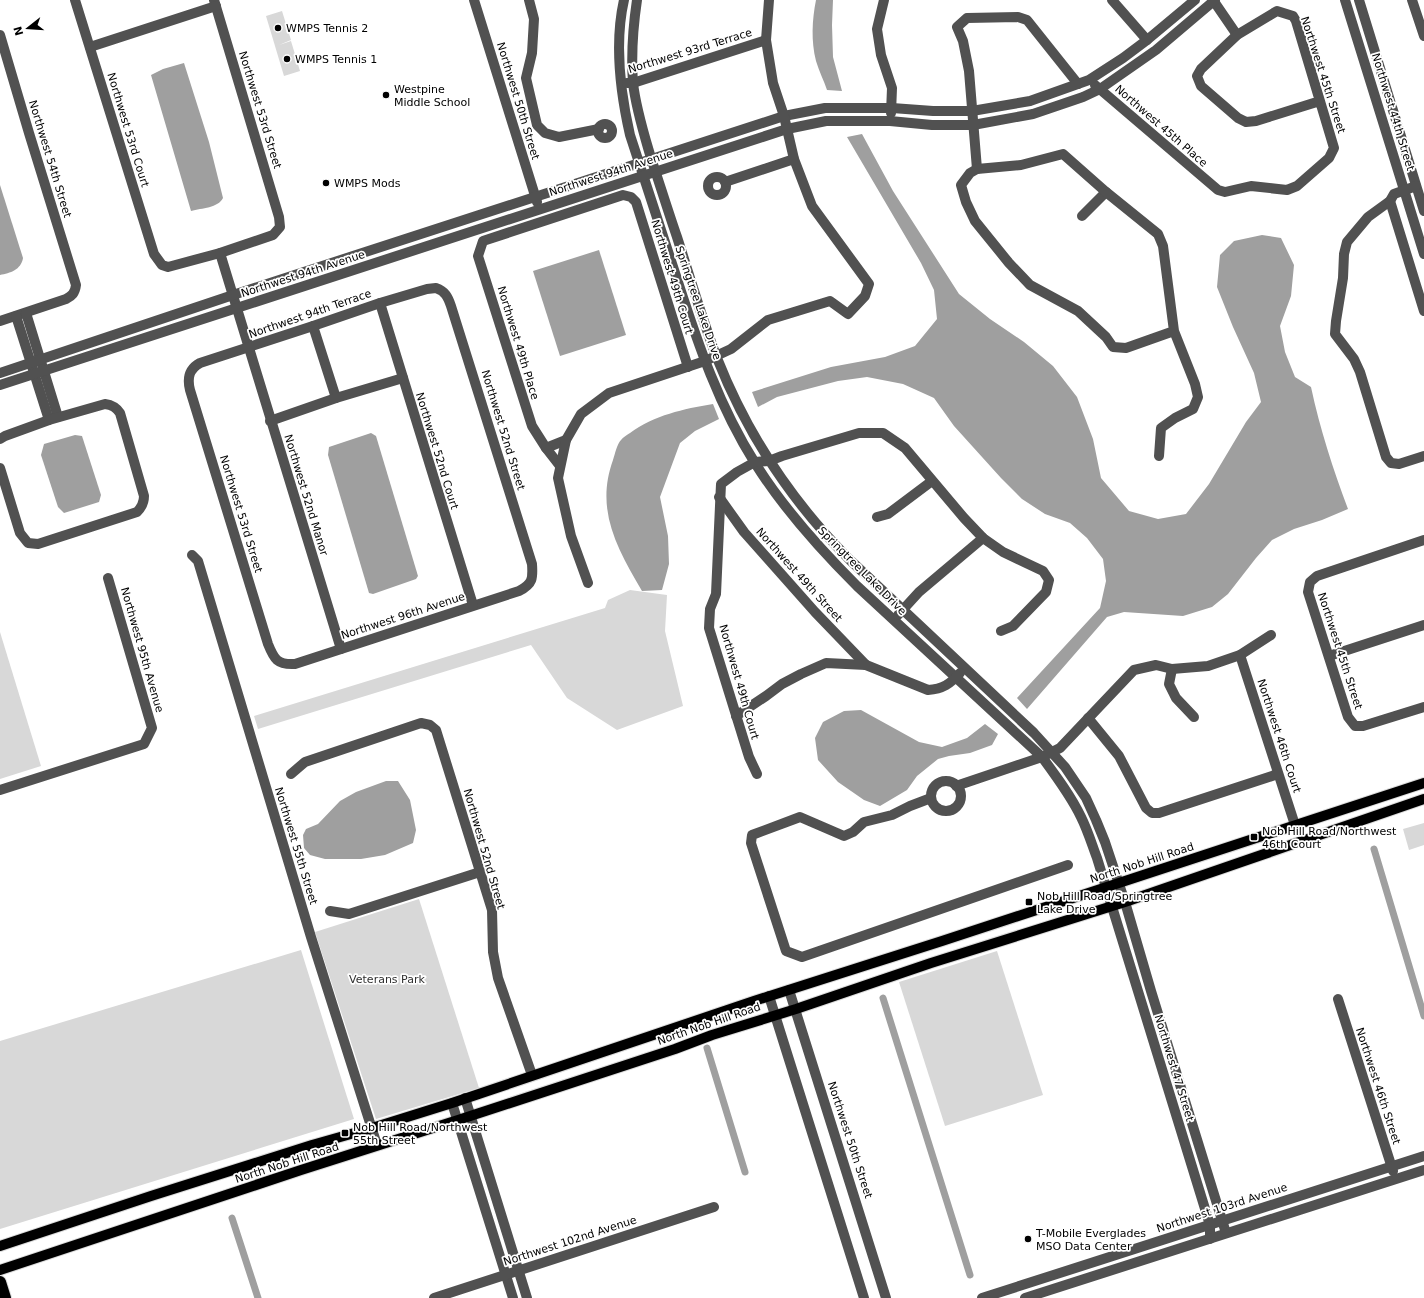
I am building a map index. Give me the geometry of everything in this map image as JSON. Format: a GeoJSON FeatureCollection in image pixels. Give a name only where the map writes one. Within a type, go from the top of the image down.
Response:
{"type":"FeatureCollection","features":[{"type":"Feature","properties":{"kind":"highway"},"geometry":{"type":"LineString","coordinates":[[0,1282],[5,1298]]}},
{"type":"Feature","properties":{"kind":"main road","name":"North Nob Hill Road"},"geometry":{"type":"LineString","coordinates":[[0,1246],[312,1144],[372,1128],[452,1103],[769,996],[1105,888],[1424,783]]}},
{"type":"Feature","properties":{"kind":"main road","name":"North Nob Hill Road"},"geometry":{"type":"LineString","coordinates":[[0,1270],[458,1120],[775,1014],[796,1009],[931,963],[1125,902],[1424,799]]}},
{"type":"Feature","properties":{"kind":"street","name":"Northwest 53rd Court"},"geometry":{"type":"LineString","coordinates":[[75,0],[154,254],[162,265],[168,267],[220,253]]}},
{"type":"Feature","properties":{"kind":"street","name":"Northwest 50th Street"},"geometry":{"type":"LineString","coordinates":[[474,0],[539,209]]}},
{"type":"Feature","properties":{"kind":"street"},"geometry":{"type":"LineString","coordinates":[[529,0],[534,19],[532,53],[526,78],[537,125],[545,133],[559,137],[598,129]]}},
{"type":"Feature","properties":{"kind":"street","name":"Springtree Lake Drive"},"geometry":{"type":"LineString","coordinates":[[624,0],[620,23],[619,47],[621,84],[629,129],[705,361],[729,415],[755,462],[780,499],[816,543],[838,567],[1042,757],[1065,789],[1081,817],[1097,858],[1111,906]]}},
{"type":"Feature","properties":{"kind":"street","name":"Springtree Lake Drive"},"geometry":{"type":"LineString","coordinates":[[637,0],[632,45],[633,83],[638,112],[655,171],[716,356],[738,406],[769,461],[796,499],[825,535],[902,610],[1024,723],[1053,752]]}},
{"type":"Feature","properties":{"kind":"street"},"geometry":{"type":"LineString","coordinates":[[588,583],[571,536],[558,478],[566,440],[581,414],[609,393],[705,361],[731,349],[768,320],[830,301],[848,314],[865,296],[869,284],[812,206],[794,159],[784,116],[773,83],[766,40],[769,0]]}},
{"type":"Feature","properties":{"kind":"street"},"geometry":{"type":"LineString","coordinates":[[884,0],[877,29],[881,55],[892,88],[892,108],[890,121]]}},
{"type":"Feature","properties":{"kind":"street"},"geometry":{"type":"LineString","coordinates":[[1112,0],[1147,40]]}},
{"type":"Feature","properties":{"kind":"street","name":"Northwest 94th Avenue"},"geometry":{"type":"LineString","coordinates":[[0,373],[233,295],[784,116],[825,108],[892,108],[933,111],[972,111],[1030,101],[1089,80],[1147,40],[1195,0]]}},
{"type":"Feature","properties":{"kind":"street"},"geometry":{"type":"LineString","coordinates":[[1214,0],[1237,35],[1201,69],[1197,76],[1201,86],[1238,118],[1246,122],[1256,121],[1320,101]]}},
{"type":"Feature","properties":{"kind":"street","name":"Northwest 94th Avenue"},"geometry":{"type":"LineString","coordinates":[[0,384],[787,129],[826,121],[890,121],[932,125],[973,125],[1033,114],[1083,97],[1100,89],[1156,50],[1214,0]]}},
{"type":"Feature","properties":{"kind":"street","name":"Northwest 44th Street"},"geometry":{"type":"LineString","coordinates":[[1345,0],[1424,254]]}},
{"type":"Feature","properties":{"kind":"street","name":"Northwest 44th Street"},"geometry":{"type":"LineString","coordinates":[[1358,0],[1424,211]]}},
{"type":"Feature","properties":{"kind":"street"},"geometry":{"type":"LineString","coordinates":[[1412,0],[1424,36]]}},
{"type":"Feature","properties":{"kind":"street"},"geometry":{"type":"LineString","coordinates":[[90,47],[215,3]]}},
{"type":"Feature","properties":{"kind":"street","name":"Northwest 53rd Street"},"geometry":{"type":"LineString","coordinates":[[215,3],[277,209],[280,227],[273,235],[220,253]]}},
{"type":"Feature","properties":{"kind":"street","name":"Northwest 45th Street"},"geometry":{"type":"LineString","coordinates":[[1237,35],[1277,11],[1293,16],[1296,21],[1334,148]]}},
{"type":"Feature","properties":{"kind":"street"},"geometry":{"type":"LineString","coordinates":[[978,169],[973,125],[970,71],[963,41],[957,27],[967,18],[1018,17],[1027,20],[1078,84]]}},
{"type":"Feature","properties":{"kind":"street","name":"Northwest 54th Street"},"geometry":{"type":"LineString","coordinates":[[0,35],[28,133],[76,280],[76,290],[66,299],[21,314]]}},
{"type":"Feature","properties":{"kind":"street","name":"Northwest 93rd Terrace"},"geometry":{"type":"LineString","coordinates":[[621,84],[633,83],[766,40]]}},
{"type":"Feature","properties":{"kind":"street","name":"Northwest 45th Place"},"geometry":{"type":"LineString","coordinates":[[1089,80],[1218,190],[1225,192],[1251,186],[1287,190],[1297,186],[1329,158],[1334,148]]}},
{"type":"Feature","properties":{"kind":"street"},"geometry":{"type":"LineString","coordinates":[[1159,456],[1161,428],[1175,418],[1193,409],[1198,397],[1195,384],[1174,331],[1163,246],[1158,234],[1106,192],[1063,154],[1021,165],[978,169],[970,173],[961,185],[966,202],[975,221],[1009,263],[1030,285],[1078,311],[1106,336],[1113,347],[1126,348],[1174,331]]}},
{"type":"Feature","properties":{"kind":"street"},"geometry":{"type":"LineString","coordinates":[[725,182],[794,159]]}},
{"type":"Feature","properties":{"kind":"street"},"geometry":{"type":"LineString","coordinates":[[1416,186],[1394,194],[1390,201],[1368,217],[1348,242],[1344,254],[1343,278],[1335,334],[1354,359],[1360,372],[1386,457],[1391,463],[1399,464],[1424,456]]}},
{"type":"Feature","properties":{"kind":"street"},"geometry":{"type":"LineString","coordinates":[[1082,216],[1106,192]]}},
{"type":"Feature","properties":{"kind":"street","name":"Northwest 49th Court"},"geometry":{"type":"LineString","coordinates":[[483,242],[623,195],[631,197],[636,202],[688,367]]}},
{"type":"Feature","properties":{"kind":"street"},"geometry":{"type":"LineString","coordinates":[[1390,201],[1424,311]]}},
{"type":"Feature","properties":{"kind":"street","name":"Northwest 49th Place"},"geometry":{"type":"LineString","coordinates":[[483,242],[478,256],[532,426],[560,466]]}},
{"type":"Feature","properties":{"kind":"street","name":"Northwest 52nd Manor"},"geometry":{"type":"LineString","coordinates":[[220,253],[270,421],[341,649]]}},
{"type":"Feature","properties":{"kind":"street","name":"Northwest 94th Terrace"},"geometry":{"type":"LineString","coordinates":[[190,372],[200,363],[380,303],[427,289],[436,288],[442,290]]}},
{"type":"Feature","properties":{"kind":"street","name":"Northwest 52nd Street"},"geometry":{"type":"LineString","coordinates":[[442,290],[448,296],[452,306],[532,564],[532,580]]}},
{"type":"Feature","properties":{"kind":"street","name":"Northwest 52nd Court"},"geometry":{"type":"LineString","coordinates":[[380,303],[473,605]]}},
{"type":"Feature","properties":{"kind":"street"},"geometry":{"type":"LineString","coordinates":[[0,321],[21,314],[54,418]]}},
{"type":"Feature","properties":{"kind":"street"},"geometry":{"type":"LineString","coordinates":[[314,326],[336,398]]}},
{"type":"Feature","properties":{"kind":"street","name":"Northwest 53rd Street"},"geometry":{"type":"LineString","coordinates":[[190,372],[188,381],[190,390],[268,644],[272,654],[278,662]]}},
{"type":"Feature","properties":{"kind":"street"},"geometry":{"type":"LineString","coordinates":[[270,421],[336,398],[402,378]]}},
{"type":"Feature","properties":{"kind":"street"},"geometry":{"type":"LineString","coordinates":[[0,439],[54,418],[105,404],[111,405],[117,408],[120,413],[144,500],[142,507],[137,512],[38,544],[28,543],[20,533],[0,468]]}},
{"type":"Feature","properties":{"kind":"street"},"geometry":{"type":"LineString","coordinates":[[769,461],[859,433],[883,433],[905,448],[964,518],[983,538],[1003,552],[1043,572],[1048,580],[1046,592],[1013,626],[1001,631]]}},
{"type":"Feature","properties":{"kind":"street"},"geometry":{"type":"LineString","coordinates":[[546,448],[566,440]]}},
{"type":"Feature","properties":{"kind":"street","name":"Northwest 49th Court"},"geometry":{"type":"LineString","coordinates":[[757,774],[749,757],[709,628],[710,609],[716,594],[719,497],[721,484],[737,472],[755,462],[769,461]]}},
{"type":"Feature","properties":{"kind":"street"},"geometry":{"type":"LineString","coordinates":[[877,517],[888,514],[932,481]]}},
{"type":"Feature","properties":{"kind":"street","name":"Northwest 49th Street"},"geometry":{"type":"LineString","coordinates":[[719,497],[744,532],[815,612],[866,665]]}},
{"type":"Feature","properties":{"kind":"street"},"geometry":{"type":"LineString","coordinates":[[894,619],[919,592],[983,538]]}},
{"type":"Feature","properties":{"kind":"street","name":"Northwest 45th Street"},"geometry":{"type":"LineString","coordinates":[[1424,540],[1317,576],[1310,582],[1308,592],[1348,717],[1355,726],[1363,726],[1424,707]]}},
{"type":"Feature","properties":{"kind":"street","name":"Northwest 55th Street"},"geometry":{"type":"LineString","coordinates":[[192,555],[198,561],[311,937],[378,1145]]}},
{"type":"Feature","properties":{"kind":"street","name":"Northwest 95th Avenue"},"geometry":{"type":"LineString","coordinates":[[0,790],[144,744],[152,728],[108,578]]}},
{"type":"Feature","properties":{"kind":"street","name":"Northwest 96th Avenue"},"geometry":{"type":"LineString","coordinates":[[278,662],[286,665],[295,664],[519,591],[526,587],[532,580]]}},
{"type":"Feature","properties":{"kind":"street"},"geometry":{"type":"LineString","coordinates":[[1329,656],[1424,625]]}},
{"type":"Feature","properties":{"kind":"street"},"geometry":{"type":"LineString","coordinates":[[956,786],[1042,757],[1060,748],[1134,670],[1156,665],[1172,669],[1208,666],[1240,655],[1271,635]]}},
{"type":"Feature","properties":{"kind":"street","name":"Northwest 46th Court"},"geometry":{"type":"LineString","coordinates":[[1240,655],[1295,825]]}},
{"type":"Feature","properties":{"kind":"street"},"geometry":{"type":"LineString","coordinates":[[736,716],[782,684],[826,663],[866,665],[928,690],[938,690],[948,684],[964,667]]}},
{"type":"Feature","properties":{"kind":"street"},"geometry":{"type":"LineString","coordinates":[[1172,669],[1169,684],[1176,698],[1194,717]]}},
{"type":"Feature","properties":{"kind":"street"},"geometry":{"type":"LineString","coordinates":[[1088,718],[1119,756],[1146,808],[1152,813],[1159,813],[1278,774]]}},
{"type":"Feature","properties":{"kind":"street","name":"Northwest 52nd Street"},"geometry":{"type":"LineString","coordinates":[[291,774],[305,762],[421,723],[430,725],[436,730],[492,910],[493,952],[498,978],[532,1075]]}},
{"type":"Feature","properties":{"kind":"street","name":"Northwest 47 Street"},"geometry":{"type":"LineString","coordinates":[[1053,752],[1080,788],[1091,808],[1105,842],[1125,902],[1226,1233]]}},
{"type":"Feature","properties":{"kind":"street"},"geometry":{"type":"LineString","coordinates":[[941,781],[950,781],[956,786],[960,792],[960,797],[956,806],[952,809],[942,810],[934,805],[931,798],[933,787],[941,781]]}},
{"type":"Feature","properties":{"kind":"street"},"geometry":{"type":"LineString","coordinates":[[931,798],[892,815],[864,822],[852,832],[844,836],[800,817],[752,835],[751,843],[786,951],[802,957],[1068,865]]}},
{"type":"Feature","properties":{"kind":"street"},"geometry":{"type":"LineString","coordinates":[[330,911],[349,914],[480,872]]}},
{"type":"Feature","properties":{"kind":"street","name":"Northwest 47 Street"},"geometry":{"type":"LineString","coordinates":[[1111,906],[1210,1225],[1210,1239]]}},
{"type":"Feature","properties":{"kind":"street","name":"Northwest 50th Street"},"geometry":{"type":"LineString","coordinates":[[789,990],[886,1298]]}},
{"type":"Feature","properties":{"kind":"street"},"geometry":{"type":"LineString","coordinates":[[1138,994],[1151,991]]}},
{"type":"Feature","properties":{"kind":"street"},"geometry":{"type":"LineString","coordinates":[[769,996],[864,1298]]}},
{"type":"Feature","properties":{"kind":"street","name":"Northwest 46th Street"},"geometry":{"type":"LineString","coordinates":[[1338,999],[1396,1179]]}},
{"type":"Feature","properties":{"kind":"street"},"geometry":{"type":"LineString","coordinates":[[464,1098],[528,1298]]}},
{"type":"Feature","properties":{"kind":"street"},"geometry":{"type":"LineString","coordinates":[[452,1103],[513,1298]]}},
{"type":"Feature","properties":{"kind":"street"},"geometry":{"type":"LineString","coordinates":[[1179,1127],[1192,1123]]}},
{"type":"Feature","properties":{"kind":"street","name":"Northwest 103rd Avenue"},"geometry":{"type":"LineString","coordinates":[[982,1298],[1424,1156]]}},
{"type":"Feature","properties":{"kind":"street"},"geometry":{"type":"LineString","coordinates":[[1025,1298],[1424,1170]]}},
{"type":"Feature","properties":{"kind":"street","name":"Northwest 102nd Avenue"},"geometry":{"type":"LineString","coordinates":[[434,1298],[714,1207]]}},
{"type":"Feature","properties":{"kind":"green space"},"geometry":{"type":"Polygon","coordinates":[[[282,11],[291,40],[279,45],[291,41],[300,71],[284,76],[266,16],[282,11]]]}},
{"type":"Feature","properties":{"kind":"green space"},"geometry":{"type":"Polygon","coordinates":[[[630,590],[667,595],[665,631],[683,706],[617,730],[567,698],[531,645],[258,729],[254,716],[605,608],[608,600],[630,590]]]}},
{"type":"Feature","properties":{"kind":"green space"},"geometry":{"type":"Polygon","coordinates":[[[0,632],[41,766],[0,779],[0,632]]]}},
{"type":"Feature","properties":{"kind":"green space"},"geometry":{"type":"Polygon","coordinates":[[[1424,823],[1424,845],[1409,850],[1403,829],[1424,823]]]}},
{"type":"Feature","properties":{"kind":"green space","name":"Veterans Park"},"geometry":{"type":"Polygon","coordinates":[[[419,899],[479,1088],[376,1119],[315,932],[419,899]]]}},
{"type":"Feature","properties":{"kind":"green space"},"geometry":{"type":"Polygon","coordinates":[[[301,950],[354,1119],[0,1229],[0,1041],[301,950]]]}},
{"type":"Feature","properties":{"kind":"green space"},"geometry":{"type":"Polygon","coordinates":[[[997,951],[1043,1095],[945,1126],[899,982],[997,951]]]}},
{"type":"Feature","properties":{"kind":"shaded area"},"geometry":{"type":"Polygon","coordinates":[[[816,0],[833,0],[833,57],[842,91],[827,90],[816,61],[813,46],[813,30],[816,0]]]}},
{"type":"Feature","properties":{"kind":"shaded area"},"geometry":{"type":"Polygon","coordinates":[[[184,63],[209,142],[223,198],[214,206],[191,211],[151,75],[163,69],[184,63]]]}},
{"type":"Feature","properties":{"kind":"shaded area"},"geometry":{"type":"Polygon","coordinates":[[[862,134],[893,191],[959,294],[990,319],[1024,342],[1053,366],[1077,397],[1093,439],[1101,478],[1129,511],[1158,519],[1186,514],[1209,484],[1246,422],[1261,402],[1254,373],[1217,287],[1220,255],[1234,241],[1262,235],[1281,238],[1294,265],[1291,296],[1280,326],[1285,352],[1295,377],[1311,387],[1327,449],[1348,509],[1322,520],[1294,529],[1272,540],[1228,594],[1212,607],[1183,616],[1124,612],[1107,617],[1027,709],[1017,698],[1100,608],[1106,581],[1103,559],[1087,538],[1070,523],[1045,514],[1022,499],[954,426],[934,398],[903,384],[867,377],[838,381],[777,397],[758,407],[752,392],[831,367],[885,357],[915,346],[937,319],[934,290],[921,263],[847,137],[862,134]]]}},
{"type":"Feature","properties":{"kind":"shaded area"},"geometry":{"type":"Polygon","coordinates":[[[0,185],[23,258],[22,262],[17,268],[11,272],[0,275],[0,185]]]}},
{"type":"Feature","properties":{"kind":"shaded area"},"geometry":{"type":"Polygon","coordinates":[[[599,250],[626,335],[560,356],[533,271],[599,250]]]}},
{"type":"Feature","properties":{"kind":"shaded area"},"geometry":{"type":"Polygon","coordinates":[[[713,404],[719,419],[695,431],[680,443],[660,497],[668,536],[669,564],[662,590],[642,591],[617,544],[611,528],[608,512],[606,496],[608,478],[617,447],[624,437],[659,417],[691,408],[713,404]]]}},
{"type":"Feature","properties":{"kind":"shaded area"},"geometry":{"type":"Polygon","coordinates":[[[371,433],[376,436],[418,576],[416,579],[373,594],[369,593],[328,455],[329,447],[371,433]]]}},
{"type":"Feature","properties":{"kind":"shaded area"},"geometry":{"type":"Polygon","coordinates":[[[75,435],[82,436],[101,495],[99,502],[64,513],[58,507],[41,455],[44,444],[75,435]]]}},
{"type":"Feature","properties":{"kind":"shaded area"},"geometry":{"type":"Polygon","coordinates":[[[861,710],[919,742],[942,747],[967,738],[985,724],[998,734],[992,745],[970,753],[938,759],[917,776],[907,790],[880,806],[864,800],[838,782],[818,760],[815,738],[823,722],[844,711],[861,710]]]}},
{"type":"Feature","properties":{"kind":"shaded area"},"geometry":{"type":"Polygon","coordinates":[[[386,781],[398,781],[410,800],[416,830],[413,843],[385,855],[361,859],[325,859],[310,855],[304,848],[303,835],[306,829],[318,824],[340,801],[356,792],[386,781]]]}},
{"type":"Feature","properties":{"kind":"waterway"},"geometry":{"type":"LineString","coordinates":[[1374,849],[1424,1016]]}},
{"type":"Feature","properties":{"kind":"waterway"},"geometry":{"type":"LineString","coordinates":[[883,998],[970,1275]]}},
{"type":"Feature","properties":{"kind":"waterway"},"geometry":{"type":"LineString","coordinates":[[707,1048],[745,1172]]}},
{"type":"Feature","properties":{"kind":"waterway"},"geometry":{"type":"LineString","coordinates":[[232,1218],[258,1298]]}},
{"type":"Feature","properties":{"kind":"place","name":"WMPS Tennis 2"},"geometry":{"type":"Point","coordinates":[278,28]}},
{"type":"Feature","properties":{"kind":"place","name":"WMPS Tennis 1"},"geometry":{"type":"Point","coordinates":[287,59]}},
{"type":"Feature","properties":{"kind":"place","name":"Westpine Middle School"},"geometry":{"type":"Point","coordinates":[386,95]}},
{"type":"Feature","properties":{"kind":"place","name":"WMPS Mods"},"geometry":{"type":"Point","coordinates":[326,183]}},
{"type":"Feature","properties":{"kind":"place","name":"Nob Hill Road/Northwest 46th Court"},"geometry":{"type":"Point","coordinates":[1254,837]}},
{"type":"Feature","properties":{"kind":"place","name":"Nob Hill Road/Springtree Lake Drive"},"geometry":{"type":"Point","coordinates":[1029,902]}},
{"type":"Feature","properties":{"kind":"place","name":"Nob Hill Road/Northwest 55th Street"},"geometry":{"type":"Point","coordinates":[345,1133]}},
{"type":"Feature","properties":{"kind":"place","name":"T-Mobile Everglades MSO Data Center"},"geometry":{"type":"Point","coordinates":[1028,1239]}}]}
